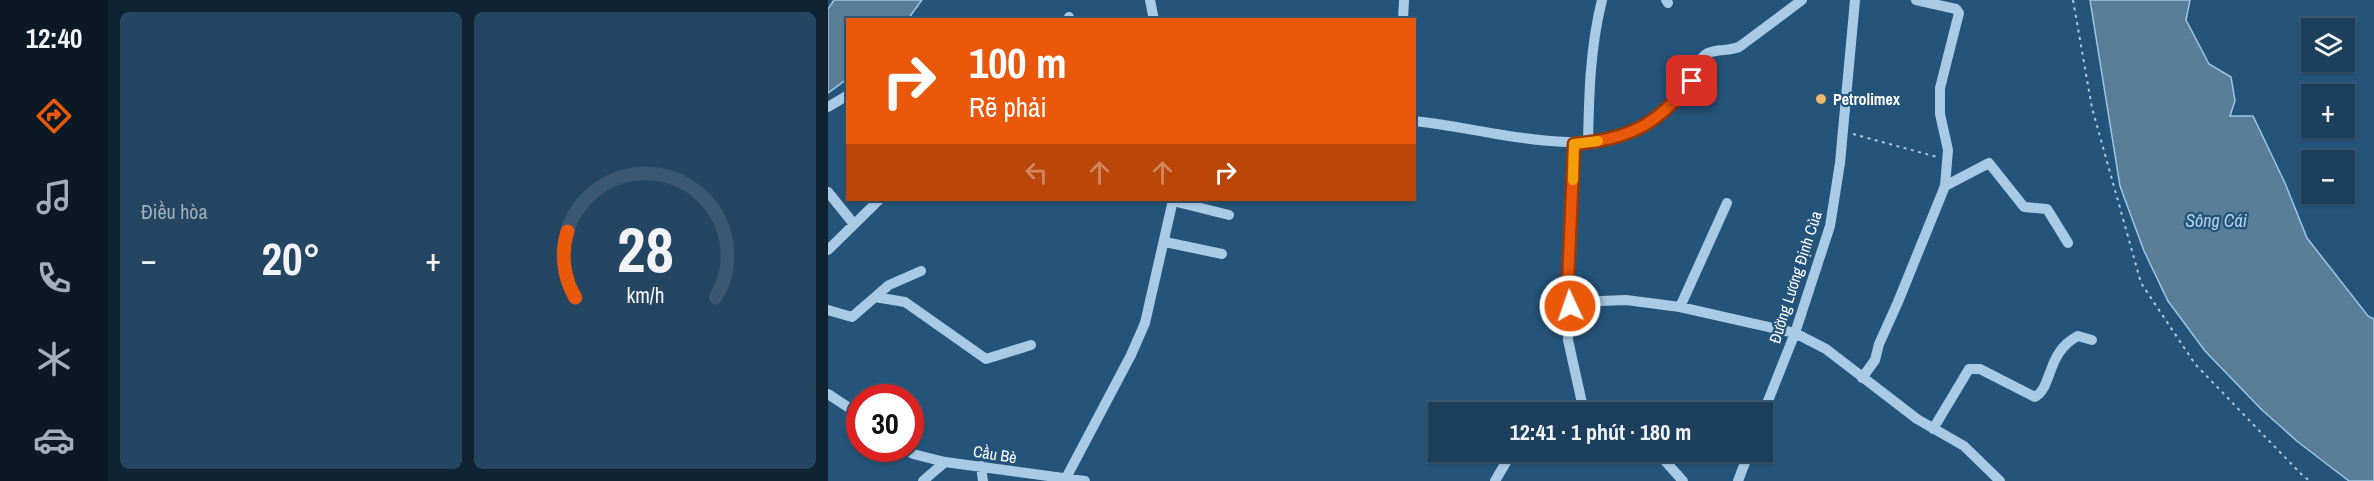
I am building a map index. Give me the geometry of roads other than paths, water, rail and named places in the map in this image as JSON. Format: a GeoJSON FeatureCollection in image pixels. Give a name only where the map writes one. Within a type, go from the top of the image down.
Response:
{"type":"FeatureCollection","features":[{"type":"Feature","properties":{"kind":"street"},"geometry":{"type":"LineString","coordinates":[[1150,0],[1154,18]]}},
{"type":"Feature","properties":{"kind":"street"},"geometry":{"type":"LineString","coordinates":[[1403,18],[1404,0]]}},
{"type":"Feature","properties":{"kind":"street"},"geometry":{"type":"LineString","coordinates":[[1588,142],[1589,74],[1594,33],[1602,0]]}},
{"type":"Feature","properties":{"kind":"street"},"geometry":{"type":"LineString","coordinates":[[1416,121],[1574,144],[1618,138],[1646,126],[1681,94],[1692,81],[1702,57],[1709,53],[1730,51],[1739,47],[1802,0]]}},
{"type":"Feature","properties":{"kind":"street","name":"Đường Lương Định Của"},"geometry":{"type":"LineString","coordinates":[[1768,402],[1795,333],[1830,226],[1840,163],[1856,0]]}},
{"type":"Feature","properties":{"kind":"street"},"geometry":{"type":"LineString","coordinates":[[1862,378],[1875,360],[1879,344],[1945,186],[1948,161],[1940,114],[1940,88],[1959,13],[1956,9],[1916,0]]}},
{"type":"Feature","properties":{"kind":"street"},"geometry":{"type":"LineString","coordinates":[[828,106],[846,96]]}},
{"type":"Feature","properties":{"kind":"street"},"geometry":{"type":"LineString","coordinates":[[1574,144],[1568,340],[1582,402]]}},
{"type":"Feature","properties":{"kind":"street"},"geometry":{"type":"LineString","coordinates":[[1945,186],[1989,163],[2024,207],[2047,209],[2068,243]]}},
{"type":"Feature","properties":{"kind":"street"},"geometry":{"type":"LineString","coordinates":[[828,192],[853,223]]}},
{"type":"Feature","properties":{"kind":"street"},"geometry":{"type":"LineString","coordinates":[[828,250],[878,201]]}},
{"type":"Feature","properties":{"kind":"street"},"geometry":{"type":"LineString","coordinates":[[1066,478],[1131,355],[1145,323],[1173,201]]}},
{"type":"Feature","properties":{"kind":"street"},"geometry":{"type":"LineString","coordinates":[[1177,201],[1229,215]]}},
{"type":"Feature","properties":{"kind":"street"},"geometry":{"type":"LineString","coordinates":[[1680,307],[1727,203]]}},
{"type":"Feature","properties":{"kind":"street"},"geometry":{"type":"LineString","coordinates":[[1165,242],[1222,254]]}},
{"type":"Feature","properties":{"kind":"street"},"geometry":{"type":"LineString","coordinates":[[828,310],[852,317],[889,285],[921,271]]}},
{"type":"Feature","properties":{"kind":"street"},"geometry":{"type":"LineString","coordinates":[[875,297],[904,302],[986,359],[1031,345]]}},
{"type":"Feature","properties":{"kind":"street"},"geometry":{"type":"LineString","coordinates":[[1570,306],[1626,300],[1680,307],[1769,325],[1795,333],[1826,349],[1900,408],[1964,446],[2000,481]]}},
{"type":"Feature","properties":{"kind":"street"},"geometry":{"type":"LineString","coordinates":[[1934,429],[1969,369],[1980,369],[2035,397],[2041,393],[2054,358],[2061,349],[2078,336],[2091,340]]}},
{"type":"Feature","properties":{"kind":"street"},"geometry":{"type":"LineString","coordinates":[[828,394],[846,406]]}},
{"type":"Feature","properties":{"kind":"street","name":"Cầu Bè"},"geometry":{"type":"LineString","coordinates":[[924,457],[945,462],[1085,481]]}},
{"type":"Feature","properties":{"kind":"street"},"geometry":{"type":"LineString","coordinates":[[924,481],[945,462]]}},
{"type":"Feature","properties":{"kind":"street"},"geometry":{"type":"LineString","coordinates":[[1495,481],[1507,462]]}},
{"type":"Feature","properties":{"kind":"street"},"geometry":{"type":"LineString","coordinates":[[1666,462],[1683,481]]}},
{"type":"Feature","properties":{"kind":"street"},"geometry":{"type":"LineString","coordinates":[[1738,481],[1745,462]]}},
{"type":"Feature","properties":{"kind":"street"},"geometry":{"type":"LineString","coordinates":[[981,466],[983,481]]}},
{"type":"Feature","properties":{"kind":"water"},"geometry":{"type":"Polygon","coordinates":[[[834,0],[922,0],[909,18],[846,18],[846,80],[828,93],[828,9],[834,0]]]}},
{"type":"Feature","properties":{"kind":"water","name":"Sông Cái"},"geometry":{"type":"Polygon","coordinates":[[[2090,0],[2190,0],[2186,20],[2209,64],[2231,77],[2235,101],[2230,116],[2253,116],[2285,183],[2307,238],[2368,316],[2374,319],[2374,481],[2349,481],[2298,442],[2262,410],[2205,351],[2168,301],[2144,251],[2120,186],[2090,0]]]}},
{"type":"Feature","properties":{"kind":"place","name":"Petrolimex"},"geometry":{"type":"Point","coordinates":[1821,99]}}]}
